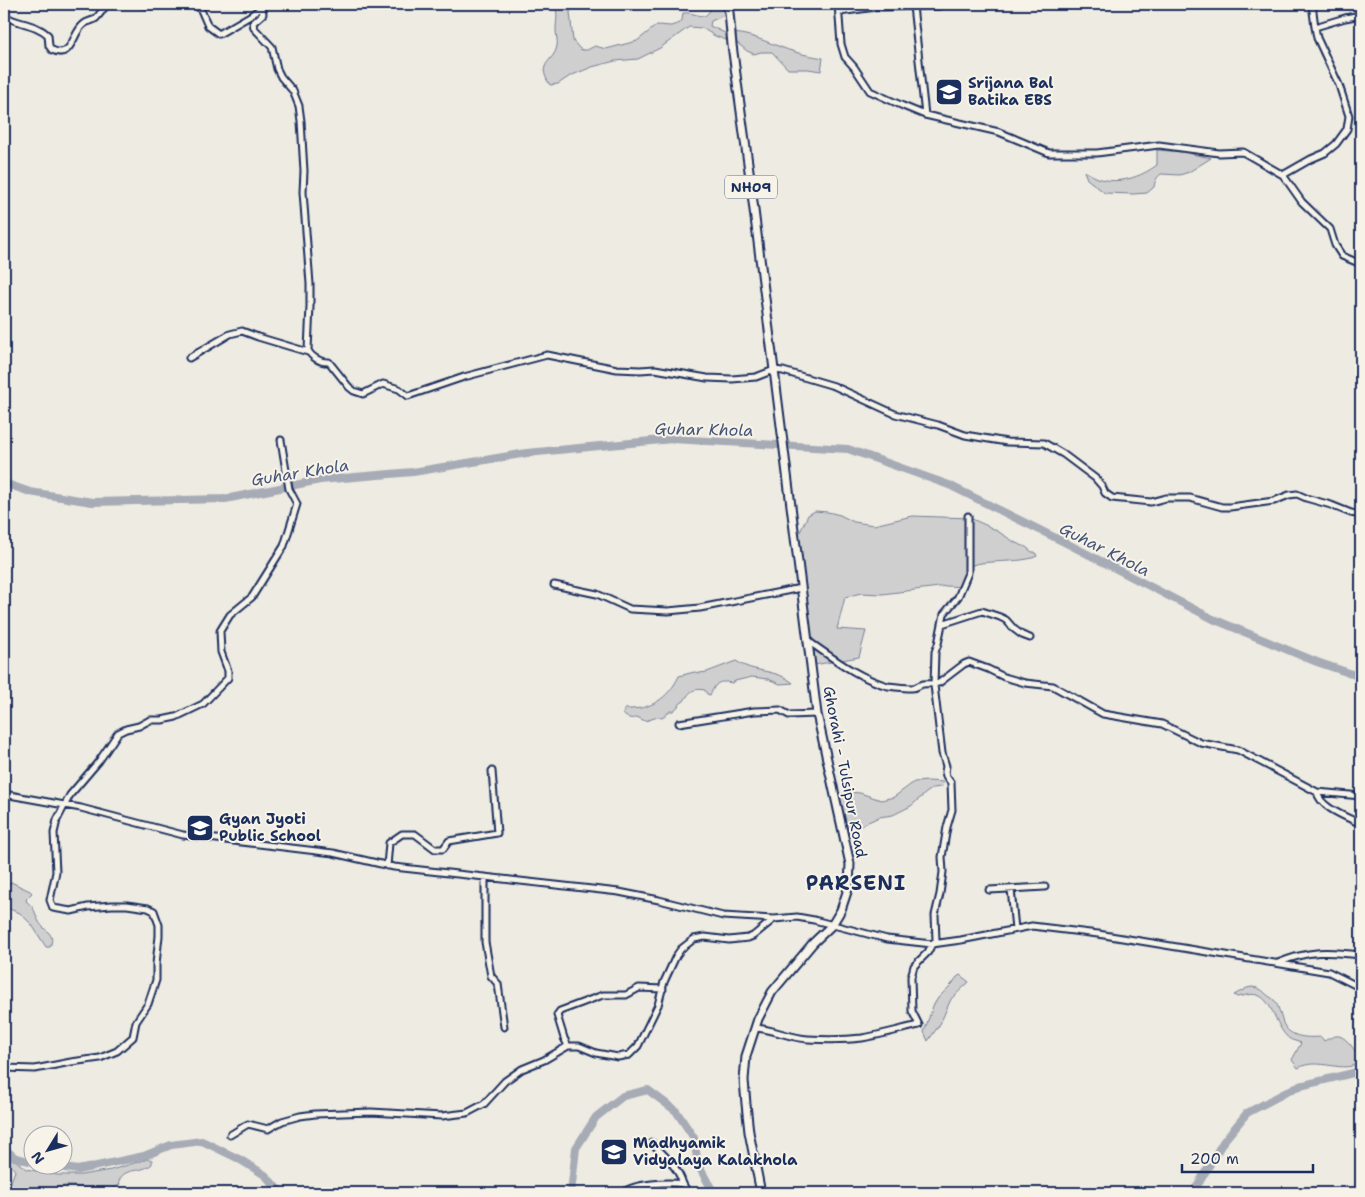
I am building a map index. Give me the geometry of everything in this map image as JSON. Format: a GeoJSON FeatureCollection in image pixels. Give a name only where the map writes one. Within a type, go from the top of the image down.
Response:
{"type":"FeatureCollection","features":[{"type":"Feature","properties":{"kind":"main road","name":"NH09"},"geometry":{"type":"LineString","coordinates":[[726,4],[729,12],[774,370]]}},
{"type":"Feature","properties":{"kind":"main road","name":"Ghorahi - Tulsipur Road"},"geometry":{"type":"LineString","coordinates":[[761,1193],[749,1132],[744,1080],[746,1056],[758,1019],[772,992],[813,943],[832,925],[841,910],[849,886],[850,864],[817,714],[774,370]]}},
{"type":"Feature","properties":{"kind":"street"},"geometry":{"type":"LineString","coordinates":[[4,18],[6,17],[43,30],[48,35],[49,46],[57,53],[64,51],[70,46],[84,24],[97,18],[108,4]]}},
{"type":"Feature","properties":{"kind":"street"},"geometry":{"type":"LineString","coordinates":[[139,4],[151,4]]}},
{"type":"Feature","properties":{"kind":"street"},"geometry":{"type":"LineString","coordinates":[[196,4],[201,10],[208,26],[219,34],[264,6]]}},
{"type":"Feature","properties":{"kind":"street"},"geometry":{"type":"LineString","coordinates":[[838,4],[840,44],[845,57],[870,91],[925,115],[999,132],[1049,153],[1097,153],[1159,144],[1219,153],[1243,152],[1284,175],[1302,202],[1330,229],[1334,245],[1342,256],[1361,264]]}},
{"type":"Feature","properties":{"kind":"street"},"geometry":{"type":"LineString","coordinates":[[839,12],[876,7],[938,6],[949,4]]}},
{"type":"Feature","properties":{"kind":"street"},"geometry":{"type":"LineString","coordinates":[[1284,175],[1325,153],[1336,144],[1347,129],[1349,116],[1339,85],[1317,38],[1312,4]]}},
{"type":"Feature","properties":{"kind":"street"},"geometry":{"type":"LineString","coordinates":[[264,6],[263,14],[253,23],[254,28],[272,47],[277,69],[293,91],[299,106],[301,120],[304,171],[303,192],[310,292],[308,352]]}},
{"type":"Feature","properties":{"kind":"street"},"geometry":{"type":"LineString","coordinates":[[913,6],[925,115]]}},
{"type":"Feature","properties":{"kind":"street"},"geometry":{"type":"LineString","coordinates":[[1315,27],[1361,15]]}},
{"type":"Feature","properties":{"kind":"street"},"geometry":{"type":"LineString","coordinates":[[189,358],[230,334],[242,331],[308,352],[321,362],[329,362],[354,391],[360,393],[383,384],[399,389],[408,396],[464,377],[548,355],[617,369],[655,369],[707,378],[732,379],[756,377],[774,370],[783,371],[834,386],[895,414],[938,425],[965,435],[1007,442],[1044,443],[1063,454],[1095,478],[1105,493],[1112,498],[1151,502],[1166,498],[1190,498],[1230,507],[1274,501],[1297,494],[1361,515]]}},
{"type":"Feature","properties":{"kind":"street"},"geometry":{"type":"LineString","coordinates":[[4,1068],[35,1069],[100,1058],[118,1050],[133,1037],[136,1022],[148,1004],[156,980],[159,936],[159,925],[154,911],[148,908],[112,905],[71,911],[53,908],[50,900],[56,872],[54,833],[57,820],[70,795],[99,762],[118,733],[150,720],[162,720],[176,716],[203,704],[228,678],[228,671],[221,652],[220,631],[230,615],[252,597],[284,546],[297,504],[289,488],[281,440]]}},
{"type":"Feature","properties":{"kind":"street"},"geometry":{"type":"LineString","coordinates":[[755,1028],[767,1029],[807,1039],[824,1039],[861,1038],[919,1025],[912,1011],[911,977],[914,966],[928,952],[937,937],[935,915],[940,894],[942,857],[952,810],[951,783],[945,772],[946,766],[941,744],[934,685],[935,652],[944,614],[958,597],[968,573],[968,516]]}},
{"type":"Feature","properties":{"kind":"street"},"geometry":{"type":"LineString","coordinates":[[554,585],[598,594],[630,609],[668,611],[700,608],[801,588]]}},
{"type":"Feature","properties":{"kind":"street"},"geometry":{"type":"LineString","coordinates":[[942,624],[982,611],[1006,620],[1014,630],[1030,638]]}},
{"type":"Feature","properties":{"kind":"street"},"geometry":{"type":"LineString","coordinates":[[808,641],[847,668],[874,681],[890,686],[915,688],[924,684],[934,685],[964,664],[970,662],[1004,677],[1025,683],[1053,686],[1103,714],[1162,724],[1202,743],[1238,750],[1317,792],[1361,796]]}},
{"type":"Feature","properties":{"kind":"street"},"geometry":{"type":"LineString","coordinates":[[679,723],[754,711],[780,710],[789,715],[817,714]]}},
{"type":"Feature","properties":{"kind":"street"},"geometry":{"type":"LineString","coordinates":[[387,866],[389,843],[402,834],[415,834],[435,849],[443,849],[449,841],[497,833],[492,771]]}},
{"type":"Feature","properties":{"kind":"street"},"geometry":{"type":"LineString","coordinates":[[1317,792],[1318,797],[1327,807],[1361,824]]}},
{"type":"Feature","properties":{"kind":"street"},"geometry":{"type":"LineString","coordinates":[[4,794],[81,808],[183,835],[333,853],[387,866],[618,892],[723,916],[774,919],[797,917],[887,939],[932,944],[1032,926],[1089,933],[1330,972],[1361,988]]}},
{"type":"Feature","properties":{"kind":"street"},"geometry":{"type":"LineString","coordinates":[[485,877],[485,942],[491,976],[498,984],[504,1027]]}},
{"type":"Feature","properties":{"kind":"street"},"geometry":{"type":"LineString","coordinates":[[989,890],[1045,887]]}},
{"type":"Feature","properties":{"kind":"street"},"geometry":{"type":"LineString","coordinates":[[1011,889],[1015,929]]}},
{"type":"Feature","properties":{"kind":"street"},"geometry":{"type":"LineString","coordinates":[[230,1135],[248,1124],[268,1129],[282,1121],[315,1114],[371,1112],[442,1116],[467,1113],[484,1104],[505,1081],[522,1069],[544,1060],[568,1046],[579,1046],[596,1053],[618,1057],[629,1055],[638,1046],[658,1005],[664,982],[676,956],[688,942],[705,937],[729,940],[748,938],[774,919]]}},
{"type":"Feature","properties":{"kind":"street"},"geometry":{"type":"LineString","coordinates":[[1277,963],[1300,955],[1324,951],[1361,955]]}},
{"type":"Feature","properties":{"kind":"street"},"geometry":{"type":"LineString","coordinates":[[568,1046],[557,1016],[560,1011],[603,995],[626,995],[639,988],[663,989]]}},
{"type":"Feature","properties":{"kind":"street"},"geometry":{"type":"LineString","coordinates":[[652,1143],[681,1175],[688,1193]]}},
{"type":"Feature","properties":{"kind":"street"},"geometry":{"type":"LineString","coordinates":[[623,1193],[632,1188],[648,1185],[683,1184]]}},
{"type":"Feature","properties":{"kind":"shaded area"},"geometry":{"type":"Polygon","coordinates":[[[554,4],[573,4],[570,12],[573,41],[583,50],[595,46],[606,49],[637,41],[657,25],[671,26],[680,23],[683,13],[705,16],[710,11],[709,4],[722,4],[725,15],[711,21],[710,26],[727,34],[726,40],[702,28],[689,27],[660,48],[638,59],[615,61],[592,67],[570,76],[558,84],[550,85],[544,72],[557,46],[557,14],[554,4]]]}},
{"type":"Feature","properties":{"kind":"shaded area"},"geometry":{"type":"Polygon","coordinates":[[[734,33],[757,38],[787,50],[823,58],[821,71],[788,69],[772,52],[754,54],[747,51],[736,42],[734,33]]]}},
{"type":"Feature","properties":{"kind":"shaded area"},"geometry":{"type":"Polygon","coordinates":[[[1157,150],[1182,152],[1211,158],[1189,172],[1180,175],[1161,174],[1156,180],[1154,187],[1147,193],[1105,193],[1087,179],[1084,171],[1106,180],[1129,179],[1157,165],[1157,150]]]}},
{"type":"Feature","properties":{"kind":"shaded area"},"geometry":{"type":"Polygon","coordinates":[[[815,511],[828,512],[840,515],[854,522],[874,525],[912,516],[970,518],[1035,552],[1037,556],[1021,560],[974,565],[969,569],[965,587],[947,586],[882,594],[861,593],[845,597],[837,629],[866,631],[859,657],[814,665],[799,534],[808,515],[815,511]]]}},
{"type":"Feature","properties":{"kind":"shaded area"},"geometry":{"type":"Polygon","coordinates":[[[736,661],[750,668],[779,675],[793,683],[780,684],[768,679],[752,677],[732,683],[720,682],[710,695],[705,690],[698,689],[692,691],[675,710],[670,711],[662,718],[658,717],[645,721],[637,717],[626,717],[623,714],[625,709],[642,708],[657,702],[675,684],[679,676],[694,672],[707,672],[736,661]]]}},
{"type":"Feature","properties":{"kind":"shaded area"},"geometry":{"type":"Polygon","coordinates":[[[914,782],[944,782],[941,787],[933,788],[911,806],[893,815],[879,817],[849,834],[838,795],[849,792],[860,793],[881,800],[894,797],[914,782]]]}},
{"type":"Feature","properties":{"kind":"shaded area"},"geometry":{"type":"Polygon","coordinates":[[[11,882],[32,893],[26,901],[33,909],[39,922],[51,936],[50,947],[46,947],[32,925],[20,913],[4,907],[4,890],[11,882]]]}},
{"type":"Feature","properties":{"kind":"shaded area"},"geometry":{"type":"Polygon","coordinates":[[[960,975],[969,982],[951,999],[940,1024],[928,1041],[924,1032],[933,1006],[960,975]]]}},
{"type":"Feature","properties":{"kind":"shaded area"},"geometry":{"type":"Polygon","coordinates":[[[1252,987],[1258,988],[1274,1000],[1278,1006],[1284,1026],[1293,1034],[1303,1037],[1321,1037],[1324,1041],[1336,1036],[1342,1037],[1352,1046],[1360,1061],[1347,1067],[1315,1064],[1298,1068],[1292,1060],[1301,1043],[1291,1040],[1285,1035],[1267,1002],[1257,995],[1249,994],[1237,997],[1234,995],[1252,987]]]}},
{"type":"Feature","properties":{"kind":"shaded area"},"geometry":{"type":"Polygon","coordinates":[[[4,1151],[22,1166],[22,1174],[81,1175],[111,1170],[148,1159],[152,1160],[152,1164],[143,1169],[125,1173],[119,1181],[120,1184],[109,1190],[65,1186],[28,1193],[11,1189],[10,1184],[15,1171],[4,1151]]]}},
{"type":"Feature","properties":{"kind":"waterway","name":"Guhar Khola"},"geometry":{"type":"LineString","coordinates":[[4,483],[30,492],[92,502],[225,499],[320,480],[413,472],[527,453],[672,439],[848,449],[949,485],[1213,619],[1317,662],[1361,677]]}},
{"type":"Feature","properties":{"kind":"waterway"},"geometry":{"type":"LineString","coordinates":[[1193,1193],[1223,1142],[1247,1113],[1296,1087],[1361,1071]]}},
{"type":"Feature","properties":{"kind":"waterway"},"geometry":{"type":"LineString","coordinates":[[571,1193],[576,1148],[596,1117],[623,1096],[648,1090],[676,1111],[694,1138],[698,1165],[714,1193]]}},
{"type":"Feature","properties":{"kind":"waterway"},"geometry":{"type":"LineString","coordinates":[[72,1169],[78,1170],[144,1156],[171,1145],[202,1141],[239,1159],[265,1175],[281,1193]]}},
{"type":"Feature","properties":{"kind":"waterway"},"geometry":{"type":"LineString","coordinates":[[4,1148],[14,1157],[22,1159]]}},
{"type":"Feature","properties":{"kind":"place","name":"Srijana Bal Batika EBS"},"geometry":{"type":"Point","coordinates":[949,92]}},
{"type":"Feature","properties":{"kind":"place","name":"Gyan Jyoti Public School"},"geometry":{"type":"Point","coordinates":[200,828]}},
{"type":"Feature","properties":{"kind":"place","name":"Madhyamik Vidyalaya Kalakhola"},"geometry":{"type":"Point","coordinates":[614,1152]}},
{"type":"Feature","properties":{"kind":"district","name":"PARSENI"},"geometry":{"type":"Point","coordinates":[856,883]}}]}
